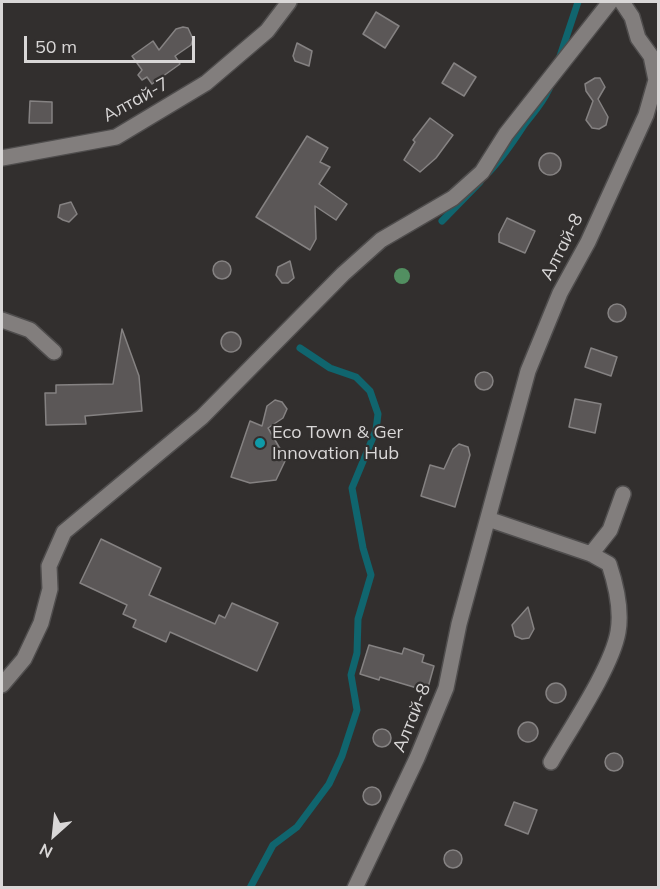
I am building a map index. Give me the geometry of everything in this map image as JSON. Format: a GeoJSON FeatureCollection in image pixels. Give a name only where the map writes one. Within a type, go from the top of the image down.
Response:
{"type":"FeatureCollection","features":[{"type":"Feature","properties":{"kind":"street","name":"Алтай-7"},"geometry":{"type":"LineString","coordinates":[[2,158],[116,137],[206,83],[267,31],[289,2]]}},
{"type":"Feature","properties":{"kind":"street"},"geometry":{"type":"LineString","coordinates":[[2,686],[24,659],[41,623],[50,589],[49,566],[64,532],[202,417],[343,274],[381,240],[453,198],[482,172],[506,134],[610,2]]}},
{"type":"Feature","properties":{"kind":"street","name":"Алтай-8"},"geometry":{"type":"LineString","coordinates":[[355,888],[417,758],[446,688],[459,624],[528,371],[560,293],[588,242],[646,115],[656,80],[651,56],[638,38],[632,17],[622,2]]}},
{"type":"Feature","properties":{"kind":"street"},"geometry":{"type":"LineString","coordinates":[[2,320],[30,330],[54,352]]}},
{"type":"Feature","properties":{"kind":"street"},"geometry":{"type":"LineString","coordinates":[[591,554],[610,530],[622,494]]}},
{"type":"Feature","properties":{"kind":"street"},"geometry":{"type":"LineString","coordinates":[[488,519],[591,554],[609,564],[617,588],[618,630],[609,659],[551,762]]}},
{"type":"Feature","properties":{"kind":"building"},"geometry":{"type":"Polygon","coordinates":[[[376,12],[399,26],[385,48],[363,34],[376,12]]]}},
{"type":"Feature","properties":{"kind":"building"},"geometry":{"type":"Polygon","coordinates":[[[188,28],[193,39],[191,45],[175,56],[180,64],[152,84],[147,77],[142,80],[138,75],[142,70],[132,56],[153,41],[159,50],[176,29],[188,28]]]}},
{"type":"Feature","properties":{"kind":"building"},"geometry":{"type":"Polygon","coordinates":[[[297,43],[312,51],[309,66],[295,61],[293,56],[297,43]]]}},
{"type":"Feature","properties":{"kind":"building"},"geometry":{"type":"Polygon","coordinates":[[[454,63],[476,77],[464,96],[442,83],[454,63]]]}},
{"type":"Feature","properties":{"kind":"building"},"geometry":{"type":"Polygon","coordinates":[[[595,78],[600,78],[605,87],[598,99],[608,117],[606,125],[599,129],[592,128],[586,120],[593,101],[586,91],[585,84],[595,78]]]}},
{"type":"Feature","properties":{"kind":"building"},"geometry":{"type":"Polygon","coordinates":[[[30,101],[52,102],[52,123],[29,123],[30,101]]]}},
{"type":"Feature","properties":{"kind":"building"},"geometry":{"type":"Polygon","coordinates":[[[430,118],[453,135],[436,158],[420,172],[404,160],[415,142],[413,140],[430,118]]]}},
{"type":"Feature","properties":{"kind":"building"},"geometry":{"type":"Polygon","coordinates":[[[307,136],[328,148],[320,162],[330,167],[319,184],[347,204],[336,220],[315,206],[316,239],[310,250],[256,217],[307,136]]]}},
{"type":"Feature","properties":{"kind":"building"},"geometry":{"type":"Polygon","coordinates":[[[550,153],[558,156],[561,164],[558,172],[550,175],[542,172],[539,164],[542,156],[550,153]]]}},
{"type":"Feature","properties":{"kind":"building"},"geometry":{"type":"Polygon","coordinates":[[[71,202],[77,214],[69,222],[58,217],[60,205],[71,202]]]}},
{"type":"Feature","properties":{"kind":"building"},"geometry":{"type":"Polygon","coordinates":[[[507,218],[535,231],[525,253],[499,242],[499,234],[507,218]]]}},
{"type":"Feature","properties":{"kind":"building"},"geometry":{"type":"Polygon","coordinates":[[[218,261],[226,261],[231,266],[229,277],[218,279],[213,274],[213,266],[218,261]]]}},
{"type":"Feature","properties":{"kind":"building"},"geometry":{"type":"Polygon","coordinates":[[[290,261],[294,278],[288,283],[282,283],[276,275],[278,267],[290,261]]]}},
{"type":"Feature","properties":{"kind":"building"},"geometry":{"type":"Polygon","coordinates":[[[613,304],[621,304],[626,309],[624,320],[613,322],[608,317],[608,309],[613,304]]]}},
{"type":"Feature","properties":{"kind":"building"},"geometry":{"type":"Polygon","coordinates":[[[122,329],[139,376],[142,411],[85,416],[86,424],[46,425],[45,393],[56,393],[56,385],[113,384],[122,329]]]}},
{"type":"Feature","properties":{"kind":"building"},"geometry":{"type":"Polygon","coordinates":[[[231,332],[238,335],[241,342],[238,349],[231,352],[224,349],[221,342],[224,335],[231,332]]]}},
{"type":"Feature","properties":{"kind":"building"},"geometry":{"type":"Polygon","coordinates":[[[591,348],[617,357],[611,376],[585,367],[591,348]]]}},
{"type":"Feature","properties":{"kind":"building"},"geometry":{"type":"Polygon","coordinates":[[[480,372],[488,372],[493,377],[491,388],[480,390],[475,385],[475,377],[480,372]]]}},
{"type":"Feature","properties":{"kind":"building"},"geometry":{"type":"Polygon","coordinates":[[[575,399],[601,404],[595,433],[569,427],[575,399]]]}},
{"type":"Feature","properties":{"kind":"building","name":"Eco Town & Ger Innovation Hub"},"geometry":{"type":"Polygon","coordinates":[[[275,400],[282,402],[287,409],[283,418],[268,428],[286,459],[276,480],[250,483],[231,477],[250,421],[262,426],[267,406],[275,400]]]}},
{"type":"Feature","properties":{"kind":"building"},"geometry":{"type":"Polygon","coordinates":[[[459,444],[468,447],[470,455],[455,507],[421,496],[430,465],[444,469],[453,449],[459,444]]]}},
{"type":"Feature","properties":{"kind":"building"},"geometry":{"type":"Polygon","coordinates":[[[101,539],[161,568],[149,595],[215,624],[219,615],[225,618],[232,603],[278,623],[257,671],[170,632],[166,642],[133,627],[136,620],[123,614],[127,605],[80,583],[101,539]]]}},
{"type":"Feature","properties":{"kind":"building"},"geometry":{"type":"Polygon","coordinates":[[[528,607],[534,629],[529,638],[522,639],[515,636],[512,625],[528,607]]]}},
{"type":"Feature","properties":{"kind":"building"},"geometry":{"type":"Polygon","coordinates":[[[369,645],[402,654],[404,648],[424,655],[422,662],[434,666],[427,691],[380,677],[379,680],[360,674],[369,645]]]}},
{"type":"Feature","properties":{"kind":"building"},"geometry":{"type":"Polygon","coordinates":[[[556,683],[563,686],[566,693],[563,700],[556,703],[549,700],[546,693],[549,686],[556,683]]]}},
{"type":"Feature","properties":{"kind":"building"},"geometry":{"type":"Polygon","coordinates":[[[528,722],[535,725],[538,732],[535,739],[528,742],[521,739],[518,732],[521,725],[528,722]]]}},
{"type":"Feature","properties":{"kind":"building"},"geometry":{"type":"Polygon","coordinates":[[[378,729],[386,729],[391,734],[389,745],[378,747],[373,742],[373,734],[378,729]]]}},
{"type":"Feature","properties":{"kind":"building"},"geometry":{"type":"Polygon","coordinates":[[[610,753],[618,753],[623,758],[621,769],[610,771],[605,766],[605,758],[610,753]]]}},
{"type":"Feature","properties":{"kind":"building"},"geometry":{"type":"Polygon","coordinates":[[[368,787],[376,787],[381,792],[379,803],[368,805],[363,800],[363,792],[368,787]]]}},
{"type":"Feature","properties":{"kind":"building"},"geometry":{"type":"Polygon","coordinates":[[[514,802],[537,810],[528,834],[505,825],[514,802]]]}},
{"type":"Feature","properties":{"kind":"building"},"geometry":{"type":"Polygon","coordinates":[[[449,850],[457,850],[462,855],[460,866],[449,868],[444,863],[444,855],[449,850]]]}},
{"type":"Feature","properties":{"kind":"waterway"},"geometry":{"type":"LineString","coordinates":[[559,59],[578,2]]}},
{"type":"Feature","properties":{"kind":"waterway"},"geometry":{"type":"LineString","coordinates":[[489,172],[541,104],[549,89]]}},
{"type":"Feature","properties":{"kind":"waterway"},"geometry":{"type":"LineString","coordinates":[[442,221],[480,182]]}},
{"type":"Feature","properties":{"kind":"waterway"},"geometry":{"type":"LineString","coordinates":[[250,888],[273,845],[297,827],[329,784],[342,756],[357,710],[351,675],[357,653],[358,619],[371,575],[363,548],[352,488],[376,430],[378,414],[370,391],[356,377],[330,368],[300,348]]}},
{"type":"Feature","properties":{"kind":"place","name":"Eco Town & Ger Innovation Hub"},"geometry":{"type":"Point","coordinates":[260,443]}}]}
